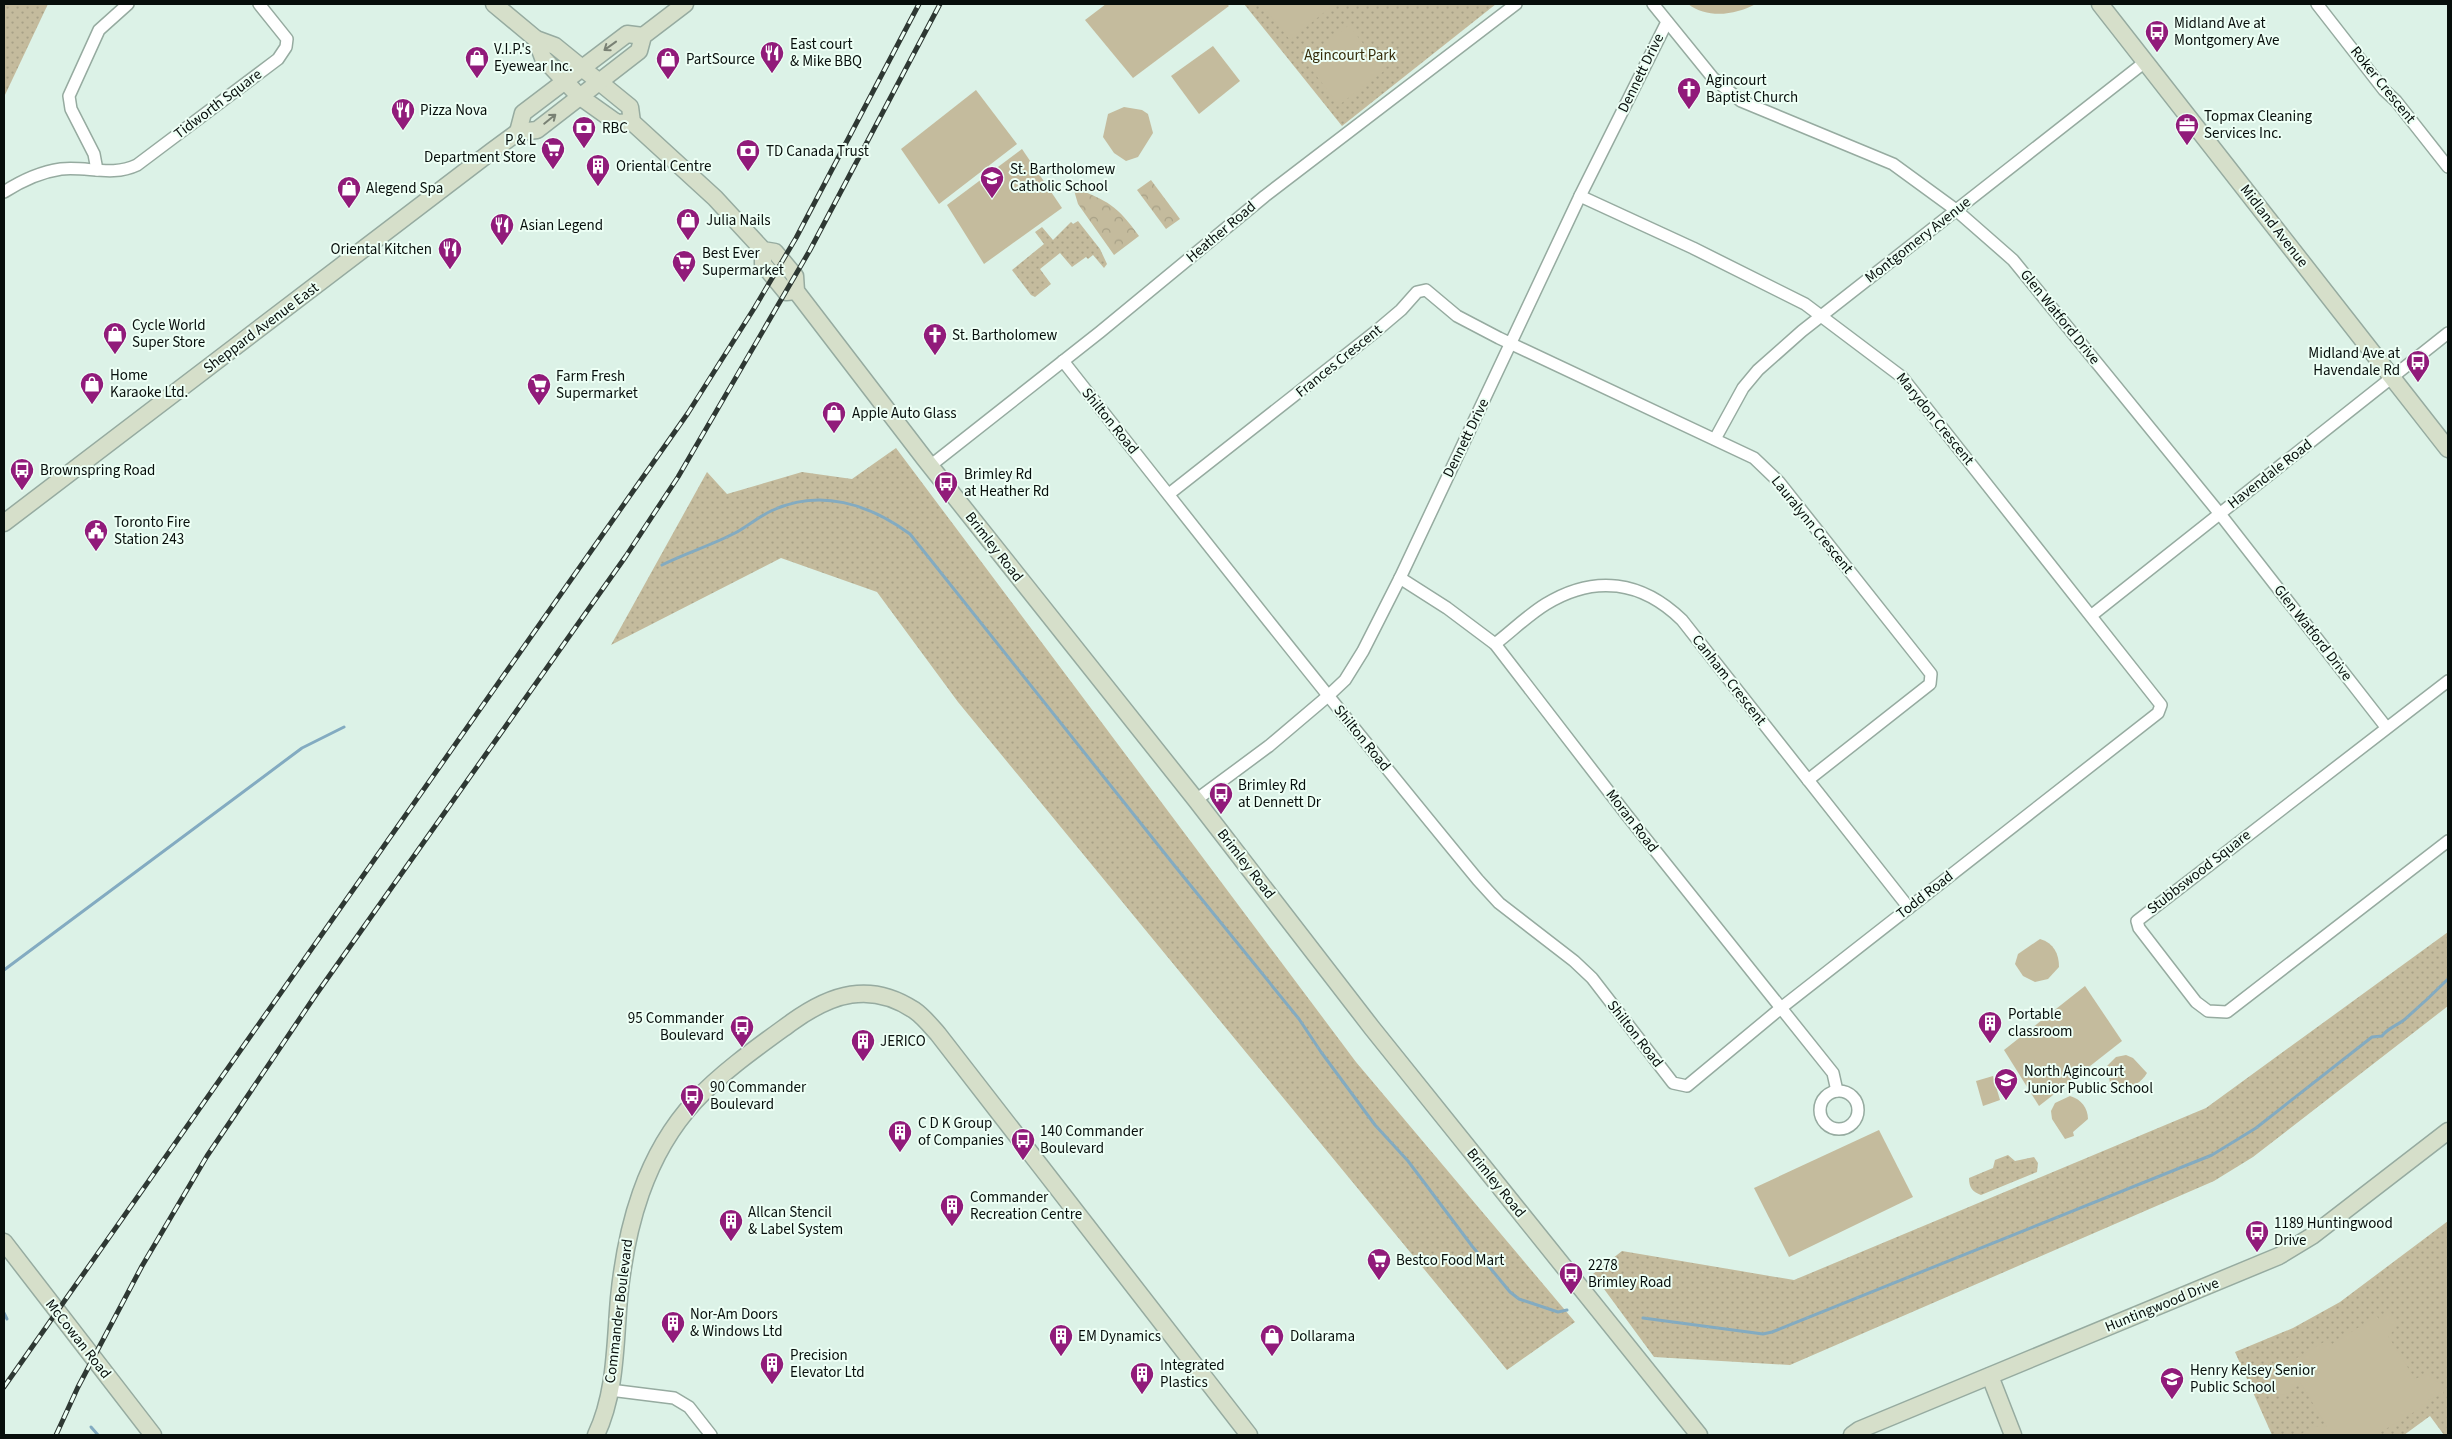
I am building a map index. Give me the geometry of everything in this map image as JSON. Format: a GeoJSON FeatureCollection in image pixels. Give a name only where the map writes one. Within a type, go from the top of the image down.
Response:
{"type":"FeatureCollection","features":[{"type":"Feature","properties":{"kind":"main road","name":"Brimley Road"},"geometry":{"type":"LineString","coordinates":[[494,4],[536,39],[555,46],[630,107],[632,122],[714,198],[763,250],[775,252],[795,276],[796,291],[930,466],[1196,800],[1378,1036],[1699,1435]]}},
{"type":"Feature","properties":{"kind":"main road","name":"Midland Avenue"},"geometry":{"type":"LineString","coordinates":[[2100,4],[2393,376],[2448,449]]}},
{"type":"Feature","properties":{"kind":"main road","name":"Sheppard Avenue East"},"geometry":{"type":"LineString","coordinates":[[6,516],[518,132],[537,130],[639,51],[643,36],[676,6]]}},
{"type":"Feature","properties":{"kind":"main road"},"geometry":{"type":"LineString","coordinates":[[518,132],[523,113],[564,80],[626,34],[643,36]]}},
{"type":"Feature","properties":{"kind":"main road","name":"Brimley Road"},"geometry":{"type":"LineString","coordinates":[[536,39],[543,58],[579,96],[617,123],[632,122]]}},
{"type":"Feature","properties":{"kind":"main road","name":"Commander Boulevard"},"geometry":{"type":"LineString","coordinates":[[596,1435],[605,1417],[610,1390],[623,1255],[628,1232],[639,1195],[664,1143],[695,1101],[722,1077],[815,1005],[836,996],[870,994],[887,997],[914,1010],[938,1034],[1249,1435]]}},
{"type":"Feature","properties":{"kind":"main road","name":"Huntingwood Drive"},"geometry":{"type":"LineString","coordinates":[[1852,1435],[2279,1256],[2312,1236],[2448,1131]]}},
{"type":"Feature","properties":{"kind":"main road","name":"McCowan Road"},"geometry":{"type":"LineString","coordinates":[[4,1242],[153,1435]]}},
{"type":"Feature","properties":{"kind":"main road"},"geometry":{"type":"LineString","coordinates":[[1990,1376],[2013,1435]]}},
{"type":"Feature","properties":{"kind":"street"},"geometry":{"type":"LineString","coordinates":[[97,170],[94,154],[70,109],[69,96],[100,30],[128,4]]}},
{"type":"Feature","properties":{"kind":"street","name":"Tidworth Square"},"geometry":{"type":"LineString","coordinates":[[4,192],[41,174],[62,169],[124,171],[137,165],[278,59],[286,47],[287,39],[259,4]]}},
{"type":"Feature","properties":{"kind":"street","name":"Heather Road"},"geometry":{"type":"LineString","coordinates":[[930,466],[1063,361],[1264,196],[1516,4]]}},
{"type":"Feature","properties":{"kind":"street","name":"Glen Watford Drive"},"geometry":{"type":"LineString","coordinates":[[1653,4],[1713,78],[1741,101],[1893,164],[1956,210],[2013,260],[2220,514],[2386,727]]}},
{"type":"Feature","properties":{"kind":"street","name":"Roker Crescent"},"geometry":{"type":"LineString","coordinates":[[2318,4],[2384,90],[2448,167]]}},
{"type":"Feature","properties":{"kind":"street","name":"Dennett Drive"},"geometry":{"type":"LineString","coordinates":[[1196,800],[1269,746],[1328,696],[1345,680],[1363,651],[1512,344],[1580,196],[1667,22]]}},
{"type":"Feature","properties":{"kind":"street","name":"Montgomery Avenue"},"geometry":{"type":"LineString","coordinates":[[1715,439],[1743,388],[1758,370],[1823,315],[2145,62]]}},
{"type":"Feature","properties":{"kind":"street","name":"Marydon Crescent"},"geometry":{"type":"LineString","coordinates":[[1580,196],[1693,248],[1805,304],[1823,315],[1902,377],[2092,615],[2161,705]]}},
{"type":"Feature","properties":{"kind":"street","name":"Frances Crescent"},"geometry":{"type":"LineString","coordinates":[[1169,494],[1375,332],[1401,310],[1417,292],[1426,290],[1457,316],[1512,344]]}},
{"type":"Feature","properties":{"kind":"street","name":"Havendale Road"},"geometry":{"type":"LineString","coordinates":[[2092,615],[2448,333]]}},
{"type":"Feature","properties":{"kind":"street","name":"Lauralynn Crescent"},"geometry":{"type":"LineString","coordinates":[[1512,344],[1754,458],[1779,482],[1931,674],[1930,684],[1808,780]]}},
{"type":"Feature","properties":{"kind":"street","name":"Shilton Road"},"geometry":{"type":"LineString","coordinates":[[1063,361],[1169,494],[1248,598],[1499,903],[1586,972],[1673,1083],[1687,1086]]}},
{"type":"Feature","properties":{"kind":"street","name":"Moran Road"},"geometry":{"type":"LineString","coordinates":[[1400,578],[1447,608],[1495,644],[1626,814],[1833,1073],[1838,1091]]}},
{"type":"Feature","properties":{"kind":"street","name":"Canham Crescent"},"geometry":{"type":"LineString","coordinates":[[1495,644],[1545,605],[1566,593],[1599,585],[1629,587],[1641,591],[1667,606],[1682,620],[1909,908]]}},
{"type":"Feature","properties":{"kind":"street","name":"Stubbswood Square"},"geometry":{"type":"LineString","coordinates":[[2448,681],[2150,909],[2137,921],[2140,928],[2196,1002],[2208,1011],[2227,1012],[2448,841]]}},
{"type":"Feature","properties":{"kind":"street","name":"Todd Road"},"geometry":{"type":"LineString","coordinates":[[1687,1086],[1781,1008],[2158,713],[2161,705]]}},
{"type":"Feature","properties":{"kind":"street"},"geometry":{"type":"LineString","coordinates":[[610,1390],[674,1398],[689,1407],[711,1435]]}},
{"type":"Feature","properties":{"kind":"green space"},"geometry":{"type":"Polygon","coordinates":[[[4,4],[48,4],[4,97],[4,4]]]}},
{"type":"Feature","properties":{"kind":"green space"},"geometry":{"type":"Polygon","coordinates":[[[1106,4],[1227,4],[1229,6],[1133,78],[1085,20],[1106,4]]]}},
{"type":"Feature","properties":{"kind":"green space","name":"Agincourt Park"},"geometry":{"type":"Polygon","coordinates":[[[1244,4],[1496,4],[1342,126],[1244,4]]]}},
{"type":"Feature","properties":{"kind":"green space"},"geometry":{"type":"Polygon","coordinates":[[[1261,4],[1330,4],[1332,6],[1290,40],[1261,4]]]}},
{"type":"Feature","properties":{"kind":"green space"},"geometry":{"type":"Polygon","coordinates":[[[1688,4],[1756,4],[1739,11],[1722,14],[1704,12],[1688,4]]]}},
{"type":"Feature","properties":{"kind":"green space"},"geometry":{"type":"Polygon","coordinates":[[[1349,25],[1384,71],[1339,105],[1304,60],[1349,25]]]}},
{"type":"Feature","properties":{"kind":"green space"},"geometry":{"type":"Polygon","coordinates":[[[1213,46],[1240,81],[1199,114],[1171,76],[1213,46]]]}},
{"type":"Feature","properties":{"kind":"green space"},"geometry":{"type":"Polygon","coordinates":[[[976,90],[1017,144],[939,204],[901,149],[976,90]]]}},
{"type":"Feature","properties":{"kind":"green space"},"geometry":{"type":"Polygon","coordinates":[[[1124,107],[1142,110],[1148,114],[1153,133],[1138,157],[1126,161],[1114,153],[1103,137],[1108,114],[1124,107]]]}},
{"type":"Feature","properties":{"kind":"green space"},"geometry":{"type":"Polygon","coordinates":[[[1022,149],[1062,208],[984,264],[947,205],[1022,149]]]}},
{"type":"Feature","properties":{"kind":"green space"},"geometry":{"type":"Polygon","coordinates":[[[1151,180],[1180,219],[1166,229],[1137,190],[1151,180]]]}},
{"type":"Feature","properties":{"kind":"green space"},"geometry":{"type":"Polygon","coordinates":[[[1073,187],[1095,196],[1118,210],[1139,236],[1114,255],[1078,204],[1073,187]]]}},
{"type":"Feature","properties":{"kind":"green space"},"geometry":{"type":"Polygon","coordinates":[[[1078,221],[1100,249],[1107,264],[1104,268],[1093,255],[1088,259],[1086,257],[1072,267],[1060,253],[1040,269],[1051,284],[1035,297],[1031,295],[1012,270],[1044,244],[1035,232],[1042,227],[1053,240],[1071,222],[1073,224],[1078,221]]]}},
{"type":"Feature","properties":{"kind":"green space"},"geometry":{"type":"Polygon","coordinates":[[[896,448],[1356,1062],[1575,1322],[1507,1370],[958,702],[877,592],[781,558],[611,645],[707,472],[727,494],[802,472],[852,479],[896,448]]]}},
{"type":"Feature","properties":{"kind":"green space"},"geometry":{"type":"Polygon","coordinates":[[[2448,932],[2448,1006],[2253,1157],[2214,1181],[1790,1365],[1654,1357],[1593,1274],[1622,1251],[1794,1280],[2206,1108],[2448,932]]]}},
{"type":"Feature","properties":{"kind":"green space"},"geometry":{"type":"Polygon","coordinates":[[[2040,939],[2049,943],[2055,950],[2059,967],[2048,979],[2035,982],[2023,976],[2015,964],[2018,954],[2040,939]]]}},
{"type":"Feature","properties":{"kind":"green space"},"geometry":{"type":"Polygon","coordinates":[[[2085,986],[2122,1041],[2039,1106],[2004,1050],[2085,986]]]}},
{"type":"Feature","properties":{"kind":"green space"},"geometry":{"type":"Polygon","coordinates":[[[2126,1055],[2133,1058],[2147,1073],[2140,1082],[2120,1087],[2110,1083],[2107,1066],[2116,1057],[2126,1055]]]}},
{"type":"Feature","properties":{"kind":"green space"},"geometry":{"type":"Polygon","coordinates":[[[1993,1076],[2000,1100],[1983,1106],[1976,1081],[1993,1076]]]}},
{"type":"Feature","properties":{"kind":"green space"},"geometry":{"type":"Polygon","coordinates":[[[2070,1096],[2083,1104],[2087,1111],[2088,1119],[2073,1132],[2074,1136],[2065,1139],[2052,1119],[2051,1111],[2055,1103],[2070,1096]]]}},
{"type":"Feature","properties":{"kind":"green space"},"geometry":{"type":"Polygon","coordinates":[[[1879,1130],[1913,1197],[1789,1257],[1754,1188],[1879,1130]]]}},
{"type":"Feature","properties":{"kind":"green space"},"geometry":{"type":"Polygon","coordinates":[[[2008,1155],[2015,1161],[2034,1157],[2038,1163],[2037,1172],[1981,1195],[1974,1191],[1969,1178],[1993,1168],[1995,1160],[2008,1155]]]}},
{"type":"Feature","properties":{"kind":"green space"},"geometry":{"type":"Polygon","coordinates":[[[2448,1221],[2448,1435],[2444,1435],[2430,1416],[2404,1435],[2272,1435],[2235,1352],[2293,1328],[2340,1302],[2448,1221]]]}},
{"type":"Feature","properties":{"kind":"green space"},"geometry":{"type":"Polygon","coordinates":[[[2389,1310],[2396,1322],[2394,1330],[2388,1336],[2415,1379],[2426,1374],[2435,1379],[2444,1390],[2443,1394],[2428,1400],[2429,1403],[2376,1435],[2301,1435],[2313,1427],[2327,1427],[2300,1382],[2293,1391],[2284,1395],[2274,1392],[2258,1367],[2271,1361],[2273,1365],[2284,1360],[2292,1361],[2329,1339],[2332,1344],[2377,1316],[2379,1320],[2389,1310]]]}},
{"type":"Feature","properties":{"kind":"waterway"},"geometry":{"type":"LineString","coordinates":[[662,565],[735,533],[771,511],[789,504],[808,501],[826,500],[861,507],[894,523],[910,534],[1299,1019],[1375,1125],[1408,1161],[1472,1246],[1510,1292],[1519,1299],[1558,1312],[1567,1310]]}},
{"type":"Feature","properties":{"kind":"waterway"},"geometry":{"type":"LineString","coordinates":[[4,970],[302,748],[344,727]]}},
{"type":"Feature","properties":{"kind":"waterway"},"geometry":{"type":"LineString","coordinates":[[1643,1318],[1763,1334],[1772,1332],[2212,1155],[2256,1128],[2372,1037],[2382,1036],[2389,1029],[2404,1020],[2448,979]]}},
{"type":"Feature","properties":{"kind":"waterway"},"geometry":{"type":"LineString","coordinates":[[4,1313],[7,1319]]}},
{"type":"Feature","properties":{"kind":"waterway"},"geometry":{"type":"LineString","coordinates":[[91,1427],[98,1435]]}},
{"type":"Feature","properties":{"kind":"railway"},"geometry":{"type":"LineString","coordinates":[[4,1387],[688,413],[796,238],[919,4]]}},
{"type":"Feature","properties":{"kind":"railway"},"geometry":{"type":"LineString","coordinates":[[56,1435],[78,1387],[142,1266],[207,1156],[315,996],[626,556],[678,477],[810,250],[940,4]]}},
{"type":"Feature","properties":{"kind":"place","name":"Midland Ave at Montgomery Ave"},"geometry":{"type":"Point","coordinates":[2157,53]}},
{"type":"Feature","properties":{"kind":"place","name":"East court & Mike BBQ"},"geometry":{"type":"Point","coordinates":[772,74]}},
{"type":"Feature","properties":{"kind":"place","name":"V.I.P.'s Eyewear Inc."},"geometry":{"type":"Point","coordinates":[477,79]}},
{"type":"Feature","properties":{"kind":"place","name":"PartSource"},"geometry":{"type":"Point","coordinates":[668,80]}},
{"type":"Feature","properties":{"kind":"place","name":"Agincourt Baptist Church"},"geometry":{"type":"Point","coordinates":[1689,110]}},
{"type":"Feature","properties":{"kind":"place","name":"Pizza Nova"},"geometry":{"type":"Point","coordinates":[403,131]}},
{"type":"Feature","properties":{"kind":"place","name":"Topmax Cleaning Services Inc."},"geometry":{"type":"Point","coordinates":[2187,146]}},
{"type":"Feature","properties":{"kind":"place","name":"RBC"},"geometry":{"type":"Point","coordinates":[584,149]}},
{"type":"Feature","properties":{"kind":"place","name":"P & L Department Store"},"geometry":{"type":"Point","coordinates":[553,170]}},
{"type":"Feature","properties":{"kind":"place","name":"TD Canada Trust"},"geometry":{"type":"Point","coordinates":[748,172]}},
{"type":"Feature","properties":{"kind":"place","name":"Oriental Centre"},"geometry":{"type":"Point","coordinates":[598,187]}},
{"type":"Feature","properties":{"kind":"place","name":"St. Bartholomew Catholic School"},"geometry":{"type":"Point","coordinates":[992,199]}},
{"type":"Feature","properties":{"kind":"place","name":"Alegend Spa"},"geometry":{"type":"Point","coordinates":[349,209]}},
{"type":"Feature","properties":{"kind":"place","name":"Julia Nails"},"geometry":{"type":"Point","coordinates":[688,241]}},
{"type":"Feature","properties":{"kind":"place","name":"Asian Legend"},"geometry":{"type":"Point","coordinates":[502,246]}},
{"type":"Feature","properties":{"kind":"place","name":"Oriental Kitchen"},"geometry":{"type":"Point","coordinates":[450,270]}},
{"type":"Feature","properties":{"kind":"place","name":"Best Ever Supermarket"},"geometry":{"type":"Point","coordinates":[684,283]}},
{"type":"Feature","properties":{"kind":"place","name":"Cycle World Super Store"},"geometry":{"type":"Point","coordinates":[115,355]}},
{"type":"Feature","properties":{"kind":"place","name":"St. Bartholomew"},"geometry":{"type":"Point","coordinates":[935,356]}},
{"type":"Feature","properties":{"kind":"place","name":"Midland Ave at Havendale Rd"},"geometry":{"type":"Point","coordinates":[2418,383]}},
{"type":"Feature","properties":{"kind":"place","name":"Home Karaoke Ltd."},"geometry":{"type":"Point","coordinates":[92,405]}},
{"type":"Feature","properties":{"kind":"place","name":"Farm Fresh Supermarket"},"geometry":{"type":"Point","coordinates":[539,406]}},
{"type":"Feature","properties":{"kind":"place","name":"Apple Auto Glass"},"geometry":{"type":"Point","coordinates":[834,434]}},
{"type":"Feature","properties":{"kind":"place","name":"Brownspring Road"},"geometry":{"type":"Point","coordinates":[22,491]}},
{"type":"Feature","properties":{"kind":"place","name":"Brimley Rd at Heather Rd"},"geometry":{"type":"Point","coordinates":[946,504]}},
{"type":"Feature","properties":{"kind":"place","name":"Toronto Fire Station 243"},"geometry":{"type":"Point","coordinates":[96,552]}},
{"type":"Feature","properties":{"kind":"place","name":"Brimley Rd at Dennett Dr"},"geometry":{"type":"Point","coordinates":[1221,815]}},
{"type":"Feature","properties":{"kind":"place","name":"Portable classroom"},"geometry":{"type":"Point","coordinates":[1990,1044]}},
{"type":"Feature","properties":{"kind":"place","name":"95 Commander Boulevard"},"geometry":{"type":"Point","coordinates":[742,1048]}},
{"type":"Feature","properties":{"kind":"place","name":"JERICO"},"geometry":{"type":"Point","coordinates":[863,1062]}},
{"type":"Feature","properties":{"kind":"place","name":"North Agincourt Junior Public School"},"geometry":{"type":"Point","coordinates":[2006,1101]}},
{"type":"Feature","properties":{"kind":"place","name":"90 Commander Boulevard"},"geometry":{"type":"Point","coordinates":[692,1117]}},
{"type":"Feature","properties":{"kind":"place","name":"C D K Group of Companies"},"geometry":{"type":"Point","coordinates":[900,1153]}},
{"type":"Feature","properties":{"kind":"place","name":"140 Commander Boulevard"},"geometry":{"type":"Point","coordinates":[1023,1161]}},
{"type":"Feature","properties":{"kind":"place","name":"Commander Recreation Centre"},"geometry":{"type":"Point","coordinates":[952,1227]}},
{"type":"Feature","properties":{"kind":"place","name":"Allcan Stencil & Label System"},"geometry":{"type":"Point","coordinates":[731,1242]}},
{"type":"Feature","properties":{"kind":"place","name":"1189 Huntingwood Drive"},"geometry":{"type":"Point","coordinates":[2257,1253]}},
{"type":"Feature","properties":{"kind":"place","name":"Bestco Food Mart"},"geometry":{"type":"Point","coordinates":[1379,1281]}},
{"type":"Feature","properties":{"kind":"place","name":"2278 Brimley Road"},"geometry":{"type":"Point","coordinates":[1571,1295]}},
{"type":"Feature","properties":{"kind":"place","name":"Nor-Am Doors & Windows Ltd"},"geometry":{"type":"Point","coordinates":[673,1344]}},
{"type":"Feature","properties":{"kind":"place","name":"EM Dynamics"},"geometry":{"type":"Point","coordinates":[1061,1357]}},
{"type":"Feature","properties":{"kind":"place","name":"Dollarama"},"geometry":{"type":"Point","coordinates":[1272,1357]}},
{"type":"Feature","properties":{"kind":"place","name":"Precision Elevator Ltd"},"geometry":{"type":"Point","coordinates":[772,1385]}},
{"type":"Feature","properties":{"kind":"place","name":"Integrated Plastics"},"geometry":{"type":"Point","coordinates":[1142,1395]}},
{"type":"Feature","properties":{"kind":"place","name":"Henry Kelsey Senior Public School"},"geometry":{"type":"Point","coordinates":[2172,1400]}}]}
